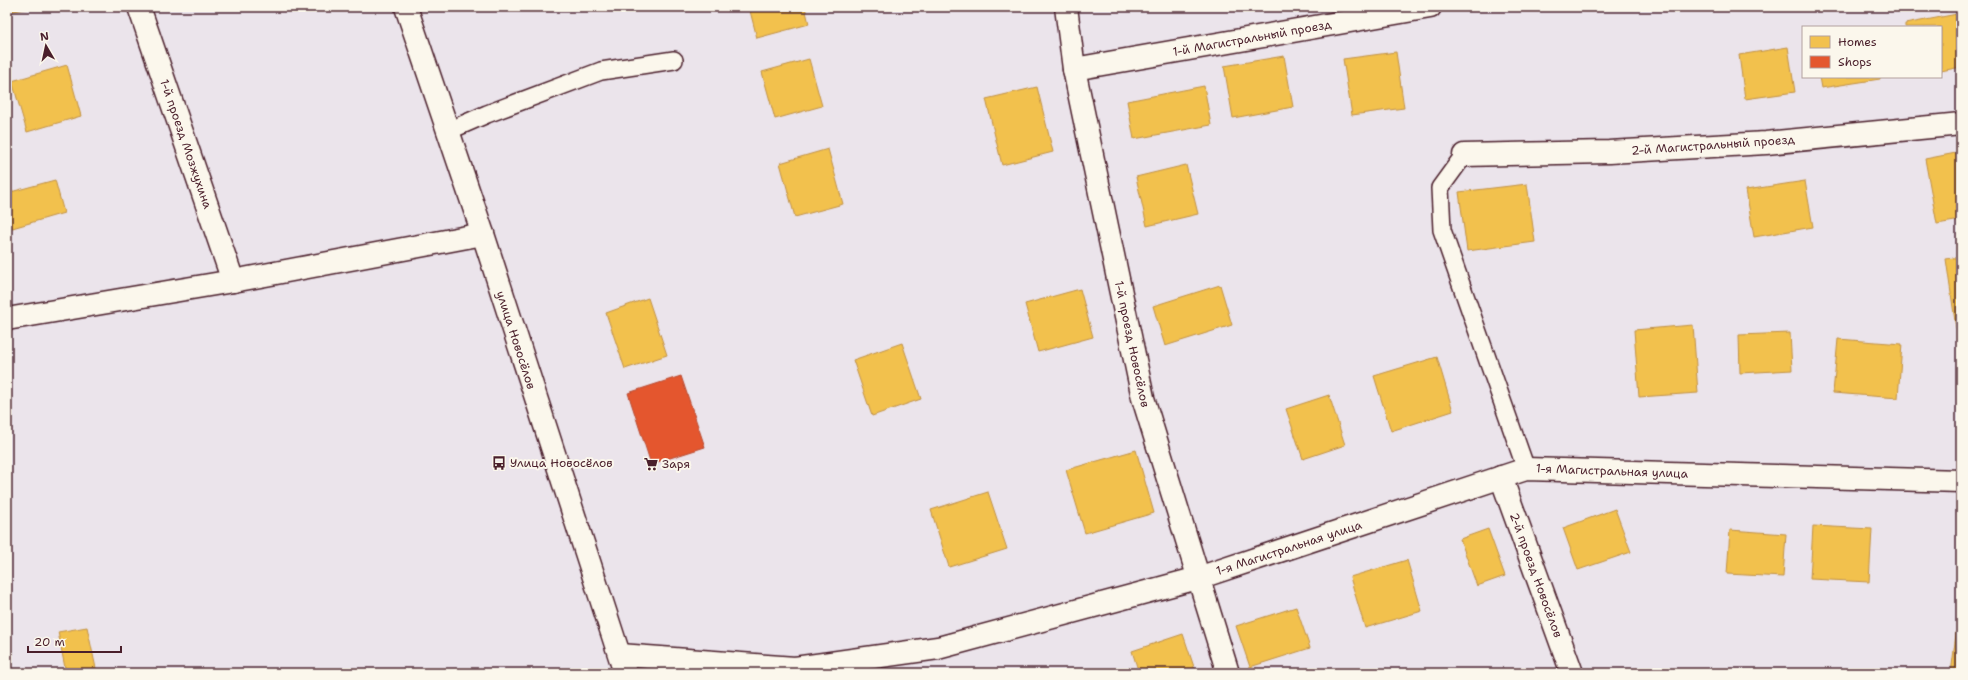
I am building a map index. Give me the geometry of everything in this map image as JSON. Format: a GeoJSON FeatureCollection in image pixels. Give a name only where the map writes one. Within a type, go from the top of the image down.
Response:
{"type":"FeatureCollection","features":[{"type":"Feature","properties":{"kind":"street","name":"1-й проезд Мозжухина"},"geometry":{"type":"LineString","coordinates":[[139,7],[233,281]]}},
{"type":"Feature","properties":{"kind":"street","name":"улица Новосёлов"},"geometry":{"type":"LineString","coordinates":[[406,7],[483,234],[622,664]]}},
{"type":"Feature","properties":{"kind":"street","name":"1-й проезд Новосёлов"},"geometry":{"type":"LineString","coordinates":[[1066,7],[1074,69],[1143,398],[1228,673]]}},
{"type":"Feature","properties":{"kind":"street","name":"1-й Магистральный проезд"},"geometry":{"type":"LineString","coordinates":[[1074,69],[1430,7]]}},
{"type":"Feature","properties":{"kind":"street","name":"2-й Магистральный проезд"},"geometry":{"type":"LineString","coordinates":[[1464,155],[1609,152],[1758,144],[1961,124]]}},
{"type":"Feature","properties":{"kind":"street"},"geometry":{"type":"LineString","coordinates":[[7,319],[233,281],[483,234]]}},
{"type":"Feature","properties":{"kind":"street","name":"1-я Магистральная улица"},"geometry":{"type":"LineString","coordinates":[[622,664],[795,668],[938,648],[1198,578],[1526,469],[1961,481]]}},
{"type":"Feature","properties":{"kind":"street","name":"2-й проезд Новосёлов"},"geometry":{"type":"LineString","coordinates":[[1501,477],[1572,673]]}},
{"type":"Feature","properties":{"kind":"lane"},"geometry":{"type":"LineString","coordinates":[[448,131],[487,114],[601,70],[674,60]]}},
{"type":"Feature","properties":{"kind":"lane"},"geometry":{"type":"LineString","coordinates":[[1464,155],[1440,188],[1442,230],[1526,469]]}},
{"type":"Feature","properties":{"kind":"building: Homes"},"geometry":{"type":"Polygon","coordinates":[[[7,7],[38,7],[7,12],[7,7]]]}},
{"type":"Feature","properties":{"kind":"building: Homes"},"geometry":{"type":"Polygon","coordinates":[[[749,7],[805,7],[809,24],[757,38],[749,7]]]}},
{"type":"Feature","properties":{"kind":"building: Homes"},"geometry":{"type":"Polygon","coordinates":[[[1957,14],[1961,35],[1961,67],[1942,71],[1942,26],[1905,26],[1905,24],[1957,14]]]}},
{"type":"Feature","properties":{"kind":"building: Homes"},"geometry":{"type":"Polygon","coordinates":[[[1788,47],[1795,92],[1745,99],[1739,55],[1788,47]]]}},
{"type":"Feature","properties":{"kind":"building: Homes"},"geometry":{"type":"Polygon","coordinates":[[[1396,52],[1404,108],[1352,115],[1343,59],[1396,52]]]}},
{"type":"Feature","properties":{"kind":"building: Homes"},"geometry":{"type":"Polygon","coordinates":[[[1284,56],[1293,107],[1233,118],[1224,66],[1284,56]]]}},
{"type":"Feature","properties":{"kind":"building: Homes"},"geometry":{"type":"Polygon","coordinates":[[[809,59],[822,106],[775,119],[762,72],[809,59]]]}},
{"type":"Feature","properties":{"kind":"building: Homes"},"geometry":{"type":"Polygon","coordinates":[[[67,65],[81,116],[27,132],[12,81],[67,65]]]}},
{"type":"Feature","properties":{"kind":"building: Homes"},"geometry":{"type":"Polygon","coordinates":[[[1819,78],[1880,78],[1880,79],[1821,88],[1819,78]]]}},
{"type":"Feature","properties":{"kind":"building: Homes"},"geometry":{"type":"Polygon","coordinates":[[[1204,86],[1211,125],[1134,139],[1127,101],[1204,86]]]}},
{"type":"Feature","properties":{"kind":"building: Homes"},"geometry":{"type":"Polygon","coordinates":[[[1037,87],[1053,152],[1002,165],[986,99],[1037,87]]]}},
{"type":"Feature","properties":{"kind":"building: Homes"},"geometry":{"type":"Polygon","coordinates":[[[828,149],[843,204],[795,217],[780,163],[828,149]]]}},
{"type":"Feature","properties":{"kind":"building: Homes"},"geometry":{"type":"Polygon","coordinates":[[[1961,152],[1961,220],[1937,224],[1925,159],[1961,152]]]}},
{"type":"Feature","properties":{"kind":"building: Homes"},"geometry":{"type":"Polygon","coordinates":[[[1186,165],[1198,214],[1147,226],[1136,177],[1186,165]]]}},
{"type":"Feature","properties":{"kind":"building: Homes"},"geometry":{"type":"Polygon","coordinates":[[[55,180],[64,213],[9,229],[7,221],[7,193],[55,180]]]}},
{"type":"Feature","properties":{"kind":"building: Homes"},"geometry":{"type":"Polygon","coordinates":[[[1805,181],[1813,227],[1754,237],[1746,190],[1805,181]]]}},
{"type":"Feature","properties":{"kind":"building: Homes"},"geometry":{"type":"Polygon","coordinates":[[[1527,184],[1535,242],[1467,251],[1459,192],[1527,184]]]}},
{"type":"Feature","properties":{"kind":"building: Homes"},"geometry":{"type":"Polygon","coordinates":[[[1961,257],[1961,328],[1956,328],[1946,259],[1961,257]]]}},
{"type":"Feature","properties":{"kind":"building: Homes"},"geometry":{"type":"Polygon","coordinates":[[[1220,285],[1232,325],[1165,346],[1153,306],[1220,285]]]}},
{"type":"Feature","properties":{"kind":"building: Homes"},"geometry":{"type":"Polygon","coordinates":[[[1080,289],[1093,337],[1038,352],[1025,304],[1080,289]]]}},
{"type":"Feature","properties":{"kind":"building: Homes"},"geometry":{"type":"Polygon","coordinates":[[[648,298],[667,355],[625,369],[606,313],[648,298]]]}},
{"type":"Feature","properties":{"kind":"building: Homes"},"geometry":{"type":"Polygon","coordinates":[[[1693,325],[1698,393],[1639,397],[1634,330],[1693,325]]]}},
{"type":"Feature","properties":{"kind":"building: Homes"},"geometry":{"type":"Polygon","coordinates":[[[1790,333],[1792,370],[1740,373],[1739,335],[1790,333]]]}},
{"type":"Feature","properties":{"kind":"building: Homes"},"geometry":{"type":"Polygon","coordinates":[[[1838,339],[1902,344],[1898,398],[1833,393],[1838,339]]]}},
{"type":"Feature","properties":{"kind":"building: Homes"},"geometry":{"type":"Polygon","coordinates":[[[902,343],[921,399],[872,416],[853,360],[902,343]]]}},
{"type":"Feature","properties":{"kind":"building: Homes"},"geometry":{"type":"Polygon","coordinates":[[[1437,357],[1453,411],[1391,431],[1374,376],[1437,357]]]}},
{"type":"Feature","properties":{"kind":"building: Homes"},"geometry":{"type":"Polygon","coordinates":[[[1329,395],[1345,445],[1303,459],[1286,409],[1329,395]]]}},
{"type":"Feature","properties":{"kind":"building: Homes"},"geometry":{"type":"Polygon","coordinates":[[[1136,450],[1154,513],[1085,533],[1066,470],[1136,450]]]}},
{"type":"Feature","properties":{"kind":"building: Homes"},"geometry":{"type":"Polygon","coordinates":[[[988,492],[1007,549],[949,567],[931,510],[988,492]]]}},
{"type":"Feature","properties":{"kind":"building: Homes"},"geometry":{"type":"Polygon","coordinates":[[[1615,509],[1631,552],[1578,570],[1563,528],[1615,509]]]}},
{"type":"Feature","properties":{"kind":"building: Homes"},"geometry":{"type":"Polygon","coordinates":[[[1813,526],[1872,529],[1869,582],[1810,579],[1813,526]]]}},
{"type":"Feature","properties":{"kind":"building: Homes"},"geometry":{"type":"Polygon","coordinates":[[[1488,529],[1505,576],[1477,586],[1460,539],[1488,529]]]}},
{"type":"Feature","properties":{"kind":"building: Homes"},"geometry":{"type":"Polygon","coordinates":[[[1730,530],[1786,534],[1783,577],[1727,574],[1730,530]]]}},
{"type":"Feature","properties":{"kind":"building: Homes"},"geometry":{"type":"Polygon","coordinates":[[[1407,560],[1422,611],[1365,628],[1350,577],[1407,560]]]}},
{"type":"Feature","properties":{"kind":"building: Homes"},"geometry":{"type":"Polygon","coordinates":[[[1296,607],[1310,648],[1250,667],[1236,626],[1296,607]]]}},
{"type":"Feature","properties":{"kind":"building: Homes"},"geometry":{"type":"Polygon","coordinates":[[[1958,619],[1961,619],[1961,673],[1951,673],[1958,619]]]}},
{"type":"Feature","properties":{"kind":"building: Homes"},"geometry":{"type":"Polygon","coordinates":[[[87,627],[97,673],[66,673],[58,632],[87,627]]]}},
{"type":"Feature","properties":{"kind":"building: Homes"},"geometry":{"type":"Polygon","coordinates":[[[1183,634],[1196,673],[1139,673],[1132,651],[1183,634]]]}},
{"type":"Feature","properties":{"kind":"building: Shops"},"geometry":{"type":"Polygon","coordinates":[[[681,376],[705,447],[651,464],[628,393],[681,376]]]}},
{"type":"Feature","properties":{"kind":"place","name":"Улица Новосёлов"},"geometry":{"type":"Point","coordinates":[499,463]}},
{"type":"Feature","properties":{"kind":"place","name":"Заря"},"geometry":{"type":"Point","coordinates":[651,464]}}]}
